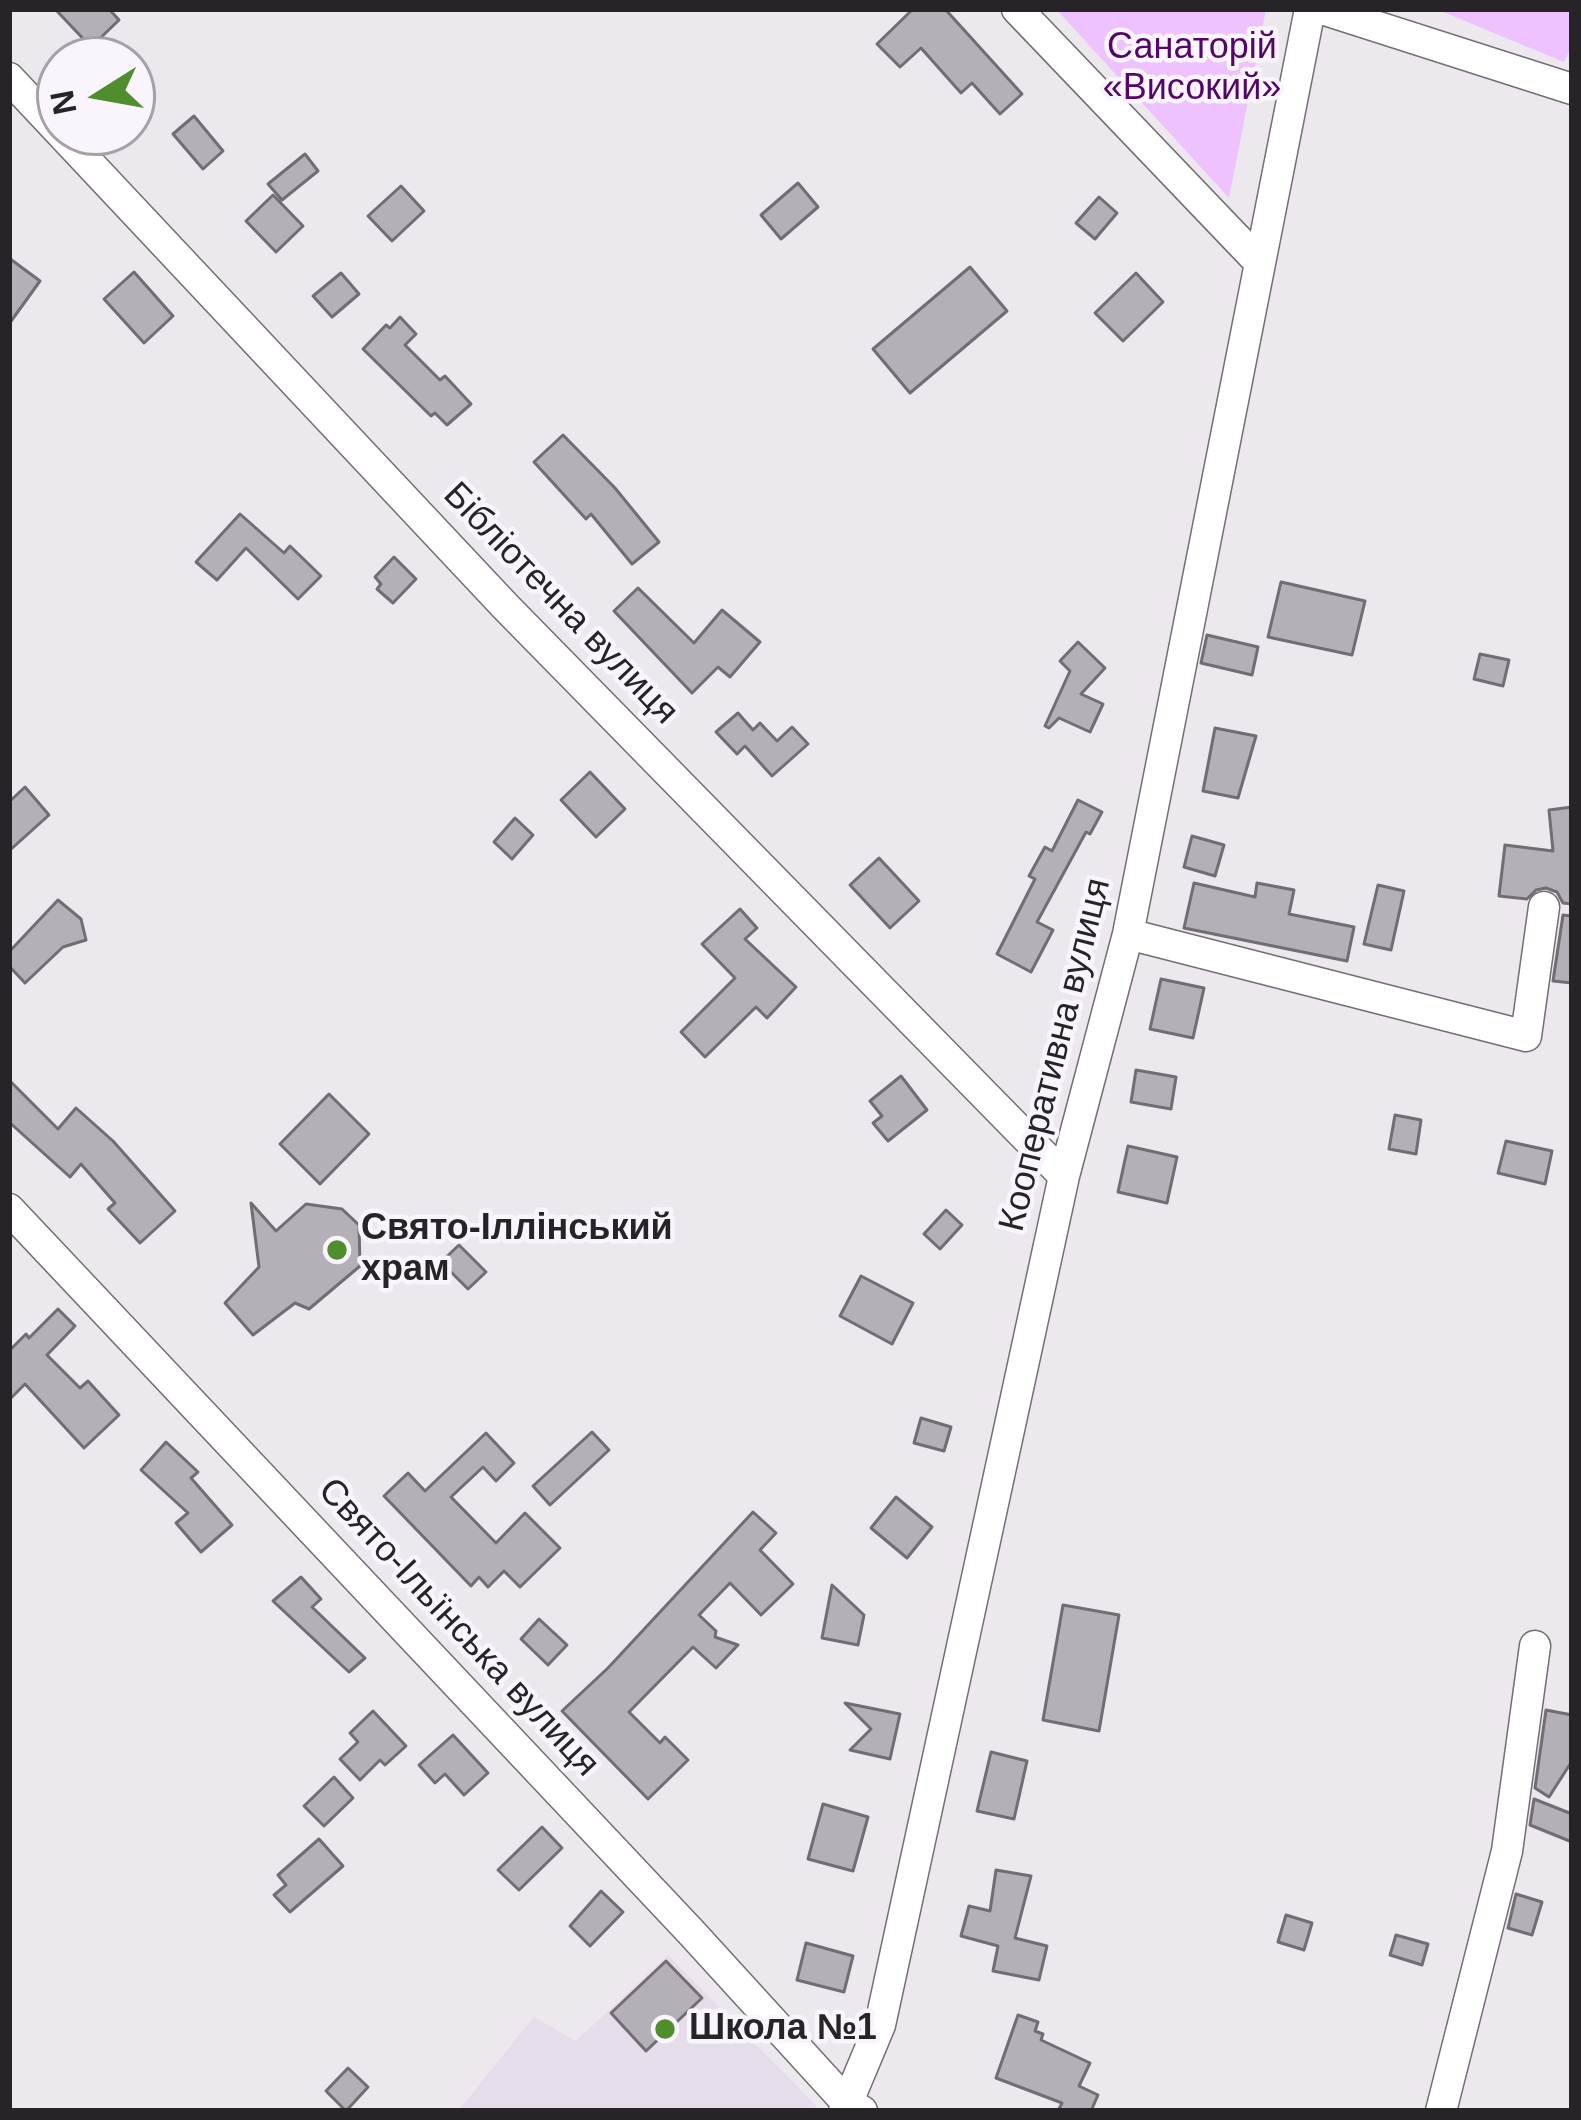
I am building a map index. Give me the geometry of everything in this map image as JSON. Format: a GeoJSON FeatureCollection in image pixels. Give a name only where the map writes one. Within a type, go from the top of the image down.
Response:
{"type":"FeatureCollection","features":[{"type":"Feature","properties":{"kind":"street"},"geometry":{"type":"LineString","coordinates":[[1017,9],[1260,263]]}},
{"type":"Feature","properties":{"kind":"street","name":"Кооперативна вулиця"},"geometry":{"type":"LineString","coordinates":[[852,2108],[880,2025],[1064,1175],[1128,934],[1310,9]]}},
{"type":"Feature","properties":{"kind":"street"},"geometry":{"type":"LineString","coordinates":[[1322,9],[1572,89]]}},
{"type":"Feature","properties":{"kind":"street","name":"Бібліотечна вулиця"},"geometry":{"type":"LineString","coordinates":[[9,78],[505,606],[1064,1175]]}},
{"type":"Feature","properties":{"kind":"street"},"geometry":{"type":"LineString","coordinates":[[1128,934],[1526,1036],[1544,907]]}},
{"type":"Feature","properties":{"kind":"street","name":"Свято-Ільїнська вулиця"},"geometry":{"type":"LineString","coordinates":[[9,1209],[852,2108]]}},
{"type":"Feature","properties":{"kind":"street"},"geometry":{"type":"LineString","coordinates":[[1441,2111],[1508,1852],[1535,1646]]}},
{"type":"Feature","properties":{"kind":"shaded area","name":"Школа №1"},"geometry":{"type":"Polygon","coordinates":[[[668,1955],[821,2111],[458,2111],[534,2017],[576,2041],[668,1955]]]}},
{"type":"Feature","properties":{"kind":"green space","name":"Санаторій «Високий»"},"geometry":{"type":"Polygon","coordinates":[[[1056,9],[1266,9],[1229,198],[1056,9]]]}},
{"type":"Feature","properties":{"kind":"green space"},"geometry":{"type":"Polygon","coordinates":[[[1436,9],[1572,9],[1572,45],[1564,62],[1436,9]]]}},
{"type":"Feature","properties":{"kind":"building"},"geometry":{"type":"Polygon","coordinates":[[[55,9],[109,9],[119,20],[102,36],[81,36],[55,9]]]}},
{"type":"Feature","properties":{"kind":"building"},"geometry":{"type":"Polygon","coordinates":[[[913,9],[945,9],[1022,94],[1000,114],[972,83],[961,93],[921,48],[900,67],[877,44],[913,9]]]}},
{"type":"Feature","properties":{"kind":"building"},"geometry":{"type":"Polygon","coordinates":[[[194,116],[223,151],[203,169],[173,134],[194,116]]]}},
{"type":"Feature","properties":{"kind":"building"},"geometry":{"type":"Polygon","coordinates":[[[305,154],[318,171],[282,200],[268,184],[305,154]]]}},
{"type":"Feature","properties":{"kind":"building"},"geometry":{"type":"Polygon","coordinates":[[[798,183],[818,207],[781,239],[761,215],[798,183]]]}},
{"type":"Feature","properties":{"kind":"building"},"geometry":{"type":"Polygon","coordinates":[[[401,186],[424,211],[392,241],[368,216],[401,186]]]}},
{"type":"Feature","properties":{"kind":"building"},"geometry":{"type":"Polygon","coordinates":[[[273,195],[303,226],[276,252],[246,221],[273,195]]]}},
{"type":"Feature","properties":{"kind":"building"},"geometry":{"type":"Polygon","coordinates":[[[1099,197],[1117,213],[1095,239],[1076,223],[1099,197]]]}},
{"type":"Feature","properties":{"kind":"building"},"geometry":{"type":"Polygon","coordinates":[[[9,258],[40,281],[9,324],[9,258]]]}},
{"type":"Feature","properties":{"kind":"building"},"geometry":{"type":"Polygon","coordinates":[[[970,267],[1007,311],[910,393],[873,349],[970,267]]]}},
{"type":"Feature","properties":{"kind":"building"},"geometry":{"type":"Polygon","coordinates":[[[134,272],[173,316],[144,343],[104,299],[134,272]]]}},
{"type":"Feature","properties":{"kind":"building"},"geometry":{"type":"Polygon","coordinates":[[[341,273],[359,294],[332,317],[313,296],[341,273]]]}},
{"type":"Feature","properties":{"kind":"building"},"geometry":{"type":"Polygon","coordinates":[[[1136,273],[1163,302],[1123,341],[1095,313],[1136,273]]]}},
{"type":"Feature","properties":{"kind":"building"},"geometry":{"type":"Polygon","coordinates":[[[400,317],[416,334],[405,345],[471,404],[447,425],[435,413],[431,416],[363,349],[400,317]]]}},
{"type":"Feature","properties":{"kind":"building"},"geometry":{"type":"Polygon","coordinates":[[[563,435],[659,542],[632,564],[591,514],[586,519],[534,462],[563,435]]]}},
{"type":"Feature","properties":{"kind":"building"},"geometry":{"type":"Polygon","coordinates":[[[240,514],[284,553],[290,546],[321,576],[298,599],[246,548],[217,580],[196,562],[240,514]]]}},
{"type":"Feature","properties":{"kind":"building"},"geometry":{"type":"Polygon","coordinates":[[[394,557],[416,579],[393,603],[377,589],[381,584],[375,577],[394,557]]]}},
{"type":"Feature","properties":{"kind":"building"},"geometry":{"type":"Polygon","coordinates":[[[1281,582],[1365,601],[1352,655],[1268,637],[1281,582]]]}},
{"type":"Feature","properties":{"kind":"building"},"geometry":{"type":"Polygon","coordinates":[[[638,588],[694,643],[722,610],[760,642],[730,677],[718,667],[692,693],[614,611],[638,588]]]}},
{"type":"Feature","properties":{"kind":"building"},"geometry":{"type":"Polygon","coordinates":[[[1207,635],[1258,647],[1252,675],[1201,663],[1207,635]]]}},
{"type":"Feature","properties":{"kind":"building"},"geometry":{"type":"Polygon","coordinates":[[[1078,642],[1105,668],[1081,694],[1103,704],[1090,732],[1059,718],[1049,728],[1045,726],[1070,671],[1060,661],[1078,642]]]}},
{"type":"Feature","properties":{"kind":"building"},"geometry":{"type":"Polygon","coordinates":[[[1480,654],[1509,660],[1503,686],[1474,679],[1480,654]]]}},
{"type":"Feature","properties":{"kind":"building"},"geometry":{"type":"Polygon","coordinates":[[[738,713],[753,730],[760,723],[777,741],[792,727],[808,744],[772,776],[745,746],[737,754],[716,732],[738,713]]]}},
{"type":"Feature","properties":{"kind":"building"},"geometry":{"type":"Polygon","coordinates":[[[1215,728],[1256,736],[1238,798],[1203,791],[1215,728]]]}},
{"type":"Feature","properties":{"kind":"building"},"geometry":{"type":"Polygon","coordinates":[[[590,772],[625,809],[596,837],[561,800],[590,772]]]}},
{"type":"Feature","properties":{"kind":"building"},"geometry":{"type":"Polygon","coordinates":[[[25,787],[49,815],[9,851],[9,802],[25,787]]]}},
{"type":"Feature","properties":{"kind":"building"},"geometry":{"type":"Polygon","coordinates":[[[1078,800],[1102,812],[1090,834],[1086,832],[1037,922],[1053,930],[1031,972],[997,954],[1035,879],[1029,876],[1045,847],[1052,851],[1078,800]]]}},
{"type":"Feature","properties":{"kind":"building"},"geometry":{"type":"Polygon","coordinates":[[[1572,807],[1572,904],[1563,903],[1557,892],[1546,888],[1527,899],[1499,896],[1505,845],[1553,851],[1549,810],[1572,807]]]}},
{"type":"Feature","properties":{"kind":"building"},"geometry":{"type":"Polygon","coordinates":[[[515,818],[533,835],[512,859],[494,842],[515,818]]]}},
{"type":"Feature","properties":{"kind":"building"},"geometry":{"type":"Polygon","coordinates":[[[1192,836],[1224,845],[1215,876],[1184,867],[1192,836]]]}},
{"type":"Feature","properties":{"kind":"building"},"geometry":{"type":"Polygon","coordinates":[[[879,858],[919,901],[890,928],[850,885],[879,858]]]}},
{"type":"Feature","properties":{"kind":"building"},"geometry":{"type":"Polygon","coordinates":[[[1194,883],[1255,897],[1257,883],[1294,890],[1289,914],[1354,927],[1347,961],[1184,928],[1194,883]]]}},
{"type":"Feature","properties":{"kind":"building"},"geometry":{"type":"Polygon","coordinates":[[[1378,885],[1404,891],[1391,950],[1364,944],[1378,885]]]}},
{"type":"Feature","properties":{"kind":"building"},"geometry":{"type":"Polygon","coordinates":[[[58,900],[81,919],[86,940],[63,947],[25,983],[9,966],[9,952],[58,900]]]}},
{"type":"Feature","properties":{"kind":"building"},"geometry":{"type":"Polygon","coordinates":[[[740,909],[757,928],[745,939],[796,987],[767,1018],[756,1007],[705,1057],[681,1032],[735,978],[702,944],[740,909]]]}},
{"type":"Feature","properties":{"kind":"building"},"geometry":{"type":"Polygon","coordinates":[[[1563,915],[1572,916],[1572,983],[1553,981],[1563,915]]]}},
{"type":"Feature","properties":{"kind":"building"},"geometry":{"type":"Polygon","coordinates":[[[1161,979],[1204,988],[1193,1038],[1150,1029],[1161,979]]]}},
{"type":"Feature","properties":{"kind":"building"},"geometry":{"type":"Polygon","coordinates":[[[1136,1070],[1176,1077],[1171,1109],[1131,1102],[1136,1070]]]}},
{"type":"Feature","properties":{"kind":"building"},"geometry":{"type":"Polygon","coordinates":[[[901,1076],[927,1110],[888,1141],[873,1123],[882,1116],[870,1101],[901,1076]]]}},
{"type":"Feature","properties":{"kind":"building"},"geometry":{"type":"Polygon","coordinates":[[[9,1080],[58,1129],[76,1108],[113,1141],[175,1211],[140,1243],[108,1209],[115,1203],[81,1164],[70,1177],[9,1122],[9,1080]]]}},
{"type":"Feature","properties":{"kind":"building"},"geometry":{"type":"Polygon","coordinates":[[[329,1094],[369,1134],[320,1184],[280,1144],[329,1094]]]}},
{"type":"Feature","properties":{"kind":"building"},"geometry":{"type":"Polygon","coordinates":[[[1395,1115],[1421,1120],[1416,1154],[1389,1149],[1395,1115]]]}},
{"type":"Feature","properties":{"kind":"building"},"geometry":{"type":"Polygon","coordinates":[[[1506,1141],[1552,1151],[1545,1184],[1498,1173],[1506,1141]]]}},
{"type":"Feature","properties":{"kind":"building"},"geometry":{"type":"Polygon","coordinates":[[[1128,1146],[1177,1157],[1167,1203],[1118,1192],[1128,1146]]]}},
{"type":"Feature","properties":{"kind":"building","name":"Свято-Іллінський храм"},"geometry":{"type":"Polygon","coordinates":[[[251,1203],[276,1231],[306,1204],[342,1209],[359,1225],[360,1266],[309,1309],[295,1303],[253,1335],[225,1303],[259,1267],[251,1203]]]}},
{"type":"Feature","properties":{"kind":"building"},"geometry":{"type":"Polygon","coordinates":[[[946,1210],[962,1225],[940,1249],[924,1234],[946,1210]]]}},
{"type":"Feature","properties":{"kind":"building"},"geometry":{"type":"Polygon","coordinates":[[[459,1245],[486,1272],[468,1289],[441,1262],[459,1245]]]}},
{"type":"Feature","properties":{"kind":"building"},"geometry":{"type":"Polygon","coordinates":[[[861,1276],[913,1303],[892,1344],[840,1316],[861,1276]]]}},
{"type":"Feature","properties":{"kind":"building"},"geometry":{"type":"Polygon","coordinates":[[[58,1309],[75,1326],[47,1355],[80,1388],[88,1381],[119,1415],[84,1448],[25,1384],[9,1400],[9,1351],[58,1309]]]}},
{"type":"Feature","properties":{"kind":"building"},"geometry":{"type":"Polygon","coordinates":[[[921,1418],[951,1427],[944,1451],[914,1443],[921,1418]]]}},
{"type":"Feature","properties":{"kind":"building"},"geometry":{"type":"Polygon","coordinates":[[[592,1432],[609,1450],[550,1505],[533,1486],[592,1432]]]}},
{"type":"Feature","properties":{"kind":"building"},"geometry":{"type":"Polygon","coordinates":[[[486,1433],[514,1463],[496,1481],[483,1467],[451,1497],[496,1543],[525,1513],[560,1548],[520,1587],[504,1571],[488,1587],[479,1577],[471,1586],[384,1496],[408,1473],[425,1491],[486,1433]]]}},
{"type":"Feature","properties":{"kind":"building"},"geometry":{"type":"Polygon","coordinates":[[[166,1442],[198,1472],[191,1478],[232,1525],[201,1552],[176,1523],[188,1513],[141,1470],[166,1442]]]}},
{"type":"Feature","properties":{"kind":"building"},"geometry":{"type":"Polygon","coordinates":[[[896,1497],[932,1527],[907,1558],[871,1528],[896,1497]]]}},
{"type":"Feature","properties":{"kind":"building"},"geometry":{"type":"Polygon","coordinates":[[[753,1512],[776,1533],[760,1550],[793,1584],[761,1615],[730,1583],[699,1615],[716,1631],[715,1637],[738,1645],[716,1668],[693,1647],[629,1712],[660,1743],[665,1737],[688,1760],[648,1799],[562,1711],[753,1512]]]}},
{"type":"Feature","properties":{"kind":"building"},"geometry":{"type":"Polygon","coordinates":[[[301,1577],[321,1599],[312,1607],[365,1658],[349,1672],[273,1601],[301,1577]]]}},
{"type":"Feature","properties":{"kind":"building"},"geometry":{"type":"Polygon","coordinates":[[[832,1585],[864,1615],[858,1645],[822,1638],[832,1585]]]}},
{"type":"Feature","properties":{"kind":"building"},"geometry":{"type":"Polygon","coordinates":[[[1063,1605],[1119,1615],[1099,1731],[1043,1720],[1063,1605]]]}},
{"type":"Feature","properties":{"kind":"building"},"geometry":{"type":"Polygon","coordinates":[[[539,1619],[567,1645],[548,1665],[521,1639],[539,1619]]]}},
{"type":"Feature","properties":{"kind":"building"},"geometry":{"type":"Polygon","coordinates":[[[845,1703],[900,1714],[890,1759],[850,1750],[871,1729],[845,1703]]]}},
{"type":"Feature","properties":{"kind":"building"},"geometry":{"type":"Polygon","coordinates":[[[1546,1710],[1572,1715],[1572,1761],[1549,1797],[1535,1788],[1546,1710]]]}},
{"type":"Feature","properties":{"kind":"building"},"geometry":{"type":"Polygon","coordinates":[[[373,1711],[406,1746],[385,1765],[380,1760],[360,1780],[340,1759],[358,1742],[350,1733],[373,1711]]]}},
{"type":"Feature","properties":{"kind":"building"},"geometry":{"type":"Polygon","coordinates":[[[453,1735],[488,1773],[464,1795],[445,1774],[435,1783],[419,1765],[453,1735]]]}},
{"type":"Feature","properties":{"kind":"building"},"geometry":{"type":"Polygon","coordinates":[[[991,1752],[1027,1761],[1014,1819],[977,1811],[991,1752]]]}},
{"type":"Feature","properties":{"kind":"building"},"geometry":{"type":"Polygon","coordinates":[[[334,1777],[353,1798],[324,1826],[304,1806],[334,1777]]]}},
{"type":"Feature","properties":{"kind":"building"},"geometry":{"type":"Polygon","coordinates":[[[1534,1799],[1572,1814],[1572,1842],[1530,1825],[1534,1799]]]}},
{"type":"Feature","properties":{"kind":"building"},"geometry":{"type":"Polygon","coordinates":[[[823,1804],[868,1817],[853,1871],[808,1859],[823,1804]]]}},
{"type":"Feature","properties":{"kind":"building"},"geometry":{"type":"Polygon","coordinates":[[[542,1827],[562,1848],[519,1890],[498,1870],[542,1827]]]}},
{"type":"Feature","properties":{"kind":"building"},"geometry":{"type":"Polygon","coordinates":[[[319,1839],[343,1866],[290,1912],[274,1895],[286,1885],[278,1875],[319,1839]]]}},
{"type":"Feature","properties":{"kind":"building"},"geometry":{"type":"Polygon","coordinates":[[[996,1870],[1031,1876],[1015,1938],[1047,1946],[1039,1980],[993,1971],[998,1946],[961,1936],[969,1906],[990,1911],[996,1870]]]}},
{"type":"Feature","properties":{"kind":"building"},"geometry":{"type":"Polygon","coordinates":[[[601,1891],[623,1912],[590,1946],[570,1926],[601,1891]]]}},
{"type":"Feature","properties":{"kind":"building"},"geometry":{"type":"Polygon","coordinates":[[[1516,1894],[1542,1902],[1532,1935],[1508,1928],[1516,1894]]]}},
{"type":"Feature","properties":{"kind":"building"},"geometry":{"type":"Polygon","coordinates":[[[1286,1915],[1312,1923],[1304,1950],[1278,1942],[1286,1915]]]}},
{"type":"Feature","properties":{"kind":"building"},"geometry":{"type":"Polygon","coordinates":[[[1396,1935],[1428,1944],[1422,1965],[1390,1955],[1396,1935]]]}},
{"type":"Feature","properties":{"kind":"building"},"geometry":{"type":"Polygon","coordinates":[[[806,1943],[853,1956],[844,1992],[797,1980],[806,1943]]]}},
{"type":"Feature","properties":{"kind":"building"},"geometry":{"type":"Polygon","coordinates":[[[666,1961],[702,1998],[646,2051],[611,2013],[666,1961]]]}},
{"type":"Feature","properties":{"kind":"building"},"geometry":{"type":"Polygon","coordinates":[[[1018,2015],[1038,2022],[1035,2031],[1043,2034],[1041,2040],[1090,2063],[1079,2086],[1098,2095],[1091,2111],[1058,2111],[1062,2103],[996,2078],[1018,2015]]]}},
{"type":"Feature","properties":{"kind":"building"},"geometry":{"type":"Polygon","coordinates":[[[348,2068],[368,2087],[346,2111],[326,2091],[348,2068]]]}},
{"type":"Feature","properties":{"kind":"place","name":"Свято-Іллінський храм"},"geometry":{"type":"Point","coordinates":[337,1250]}},
{"type":"Feature","properties":{"kind":"place","name":"Школа №1"},"geometry":{"type":"Point","coordinates":[665,2029]}}]}
